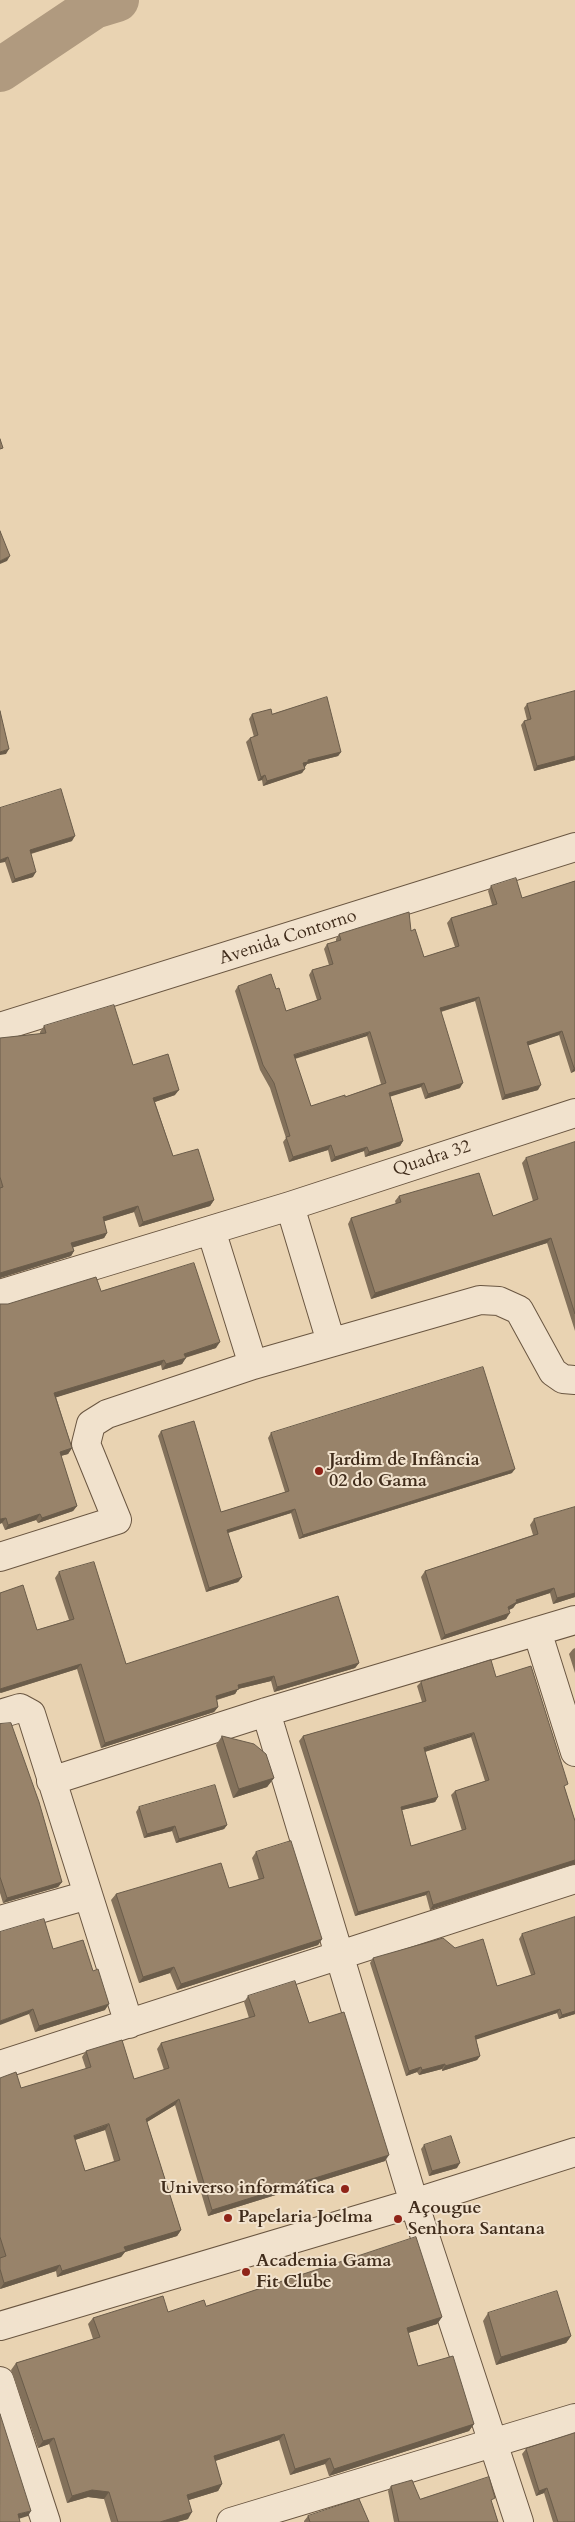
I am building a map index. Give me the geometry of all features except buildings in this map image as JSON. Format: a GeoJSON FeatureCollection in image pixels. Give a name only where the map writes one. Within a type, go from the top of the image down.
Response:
{"type":"FeatureCollection","features":[{"type":"Feature","properties":{"kind":"street","name":"Avenida Contorno"},"geometry":{"type":"LineString","coordinates":[[0,1027],[575,847]]}},
{"type":"Feature","properties":{"kind":"street","name":"Quadra 32"},"geometry":{"type":"LineString","coordinates":[[0,1294],[290,1206],[575,1113]]}},
{"type":"Feature","properties":{"kind":"street"},"geometry":{"type":"LineString","coordinates":[[290,1206],[332,1342]]}},
{"type":"Feature","properties":{"kind":"street"},"geometry":{"type":"LineString","coordinates":[[211,1230],[253,1366]]}},
{"type":"Feature","properties":{"kind":"street"},"geometry":{"type":"LineString","coordinates":[[0,1557],[117,1520],[86,1444],[91,1424],[107,1414],[253,1366],[480,1300],[499,1301],[519,1310],[553,1372],[563,1379],[575,1380]]}},
{"type":"Feature","properties":{"kind":"street"},"geometry":{"type":"LineString","coordinates":[[51,1781],[266,1712],[575,1620]]}},
{"type":"Feature","properties":{"kind":"street"},"geometry":{"type":"LineString","coordinates":[[537,1631],[575,1752]]}},
{"type":"Feature","properties":{"kind":"street"},"geometry":{"type":"LineString","coordinates":[[0,1714],[20,1708],[31,1714],[129,2024]]}},
{"type":"Feature","properties":{"kind":"street"},"geometry":{"type":"LineString","coordinates":[[266,1712],[414,2203],[519,2522]]}},
{"type":"Feature","properties":{"kind":"street"},"geometry":{"type":"LineString","coordinates":[[0,2065],[339,1957],[575,1879]]}},
{"type":"Feature","properties":{"kind":"street"},"geometry":{"type":"LineString","coordinates":[[0,1920],[88,1895]]}},
{"type":"Feature","properties":{"kind":"street"},"geometry":{"type":"LineString","coordinates":[[0,2326],[414,2203],[575,2152]]}},
{"type":"Feature","properties":{"kind":"street"},"geometry":{"type":"LineString","coordinates":[[0,2381],[46,2522]]}},
{"type":"Feature","properties":{"kind":"street"},"geometry":{"type":"LineString","coordinates":[[231,2522],[575,2418]]}},
{"type":"Feature","properties":{"kind":"waterway"},"geometry":{"type":"LineString","coordinates":[[0,70],[94,7],[117,0]]}},
{"type":"Feature","properties":{"kind":"place","name":"Jardim de Infância 02 do Gama"},"geometry":{"type":"Point","coordinates":[319,1471]}},
{"type":"Feature","properties":{"kind":"place","name":"Universo informática"},"geometry":{"type":"Point","coordinates":[345,2189]}},
{"type":"Feature","properties":{"kind":"place","name":"Papelaria Joelma"},"geometry":{"type":"Point","coordinates":[228,2218]}},
{"type":"Feature","properties":{"kind":"place","name":"Açougue Senhora Santana"},"geometry":{"type":"Point","coordinates":[398,2219]}},
{"type":"Feature","properties":{"kind":"place","name":"Academia Gama Fit Clube"},"geometry":{"type":"Point","coordinates":[246,2272]}}]}
